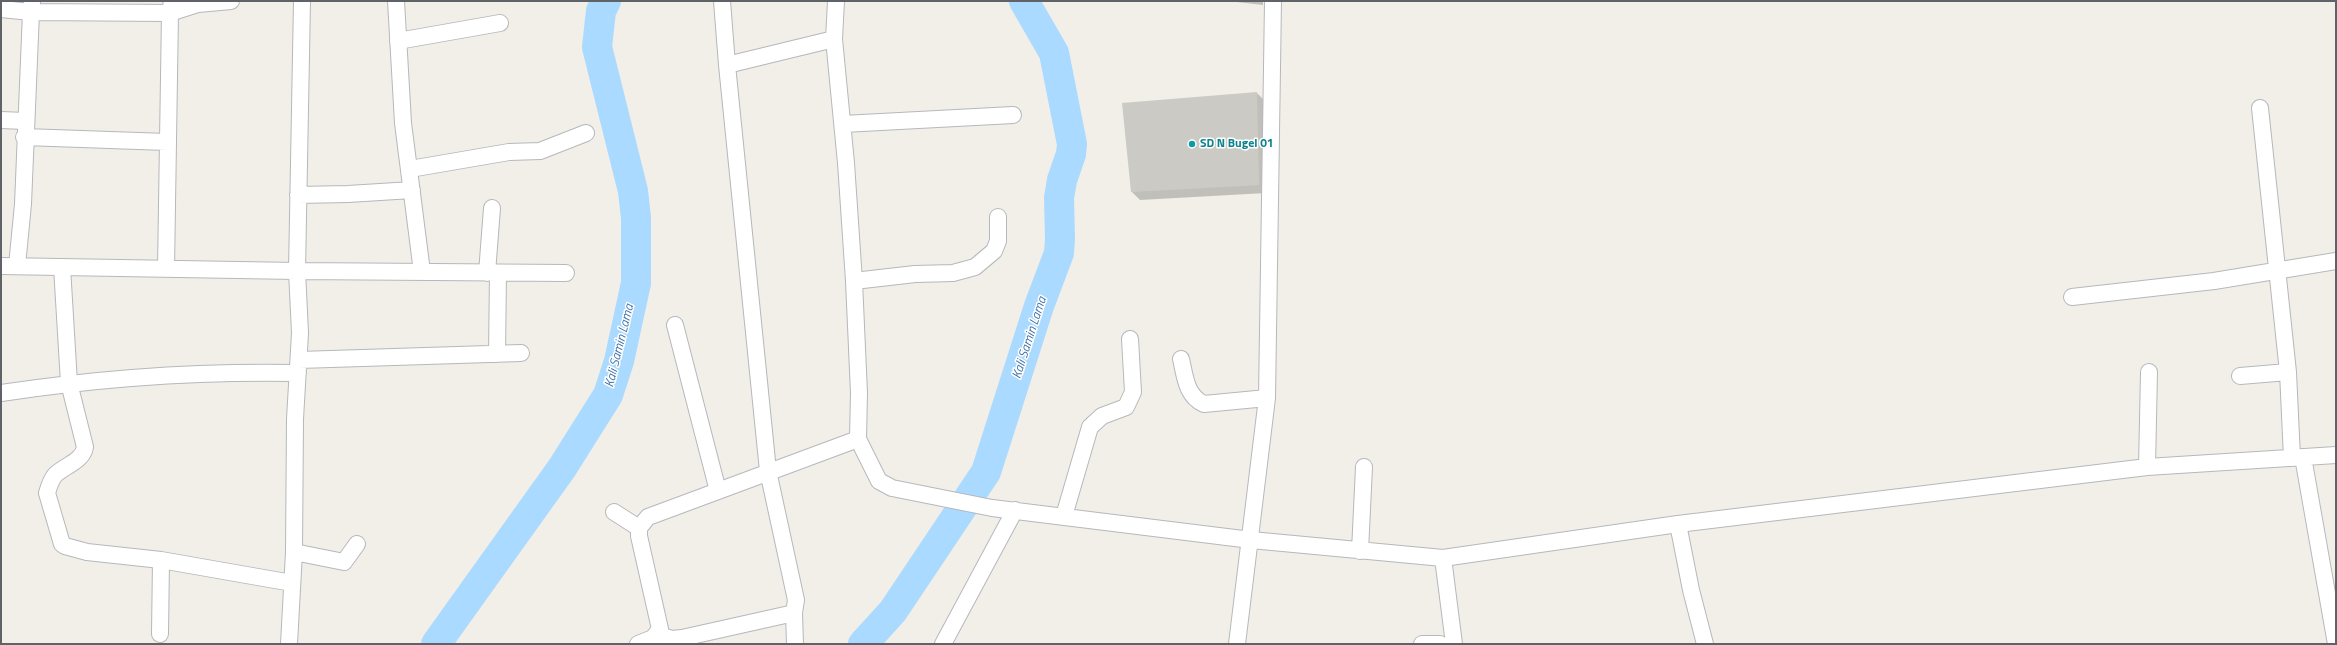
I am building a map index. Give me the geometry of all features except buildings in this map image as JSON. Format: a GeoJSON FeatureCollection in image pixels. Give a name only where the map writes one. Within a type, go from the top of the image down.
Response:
{"type":"FeatureCollection","features":[{"type":"Feature","properties":{"kind":"street"},"geometry":{"type":"LineString","coordinates":[[1,9],[32,6],[171,7],[231,1]]}},
{"type":"Feature","properties":{"kind":"street"},"geometry":{"type":"LineString","coordinates":[[289,644],[294,552],[300,333],[297,271],[302,1]]}},
{"type":"Feature","properties":{"kind":"street"},"geometry":{"type":"LineString","coordinates":[[396,1],[403,123],[422,272]]}},
{"type":"Feature","properties":{"kind":"street"},"geometry":{"type":"LineString","coordinates":[[722,1],[768,471],[796,600],[794,613],[795,644]]}},
{"type":"Feature","properties":{"kind":"street"},"geometry":{"type":"LineString","coordinates":[[836,1],[834,39],[843,124],[854,281],[859,393],[858,438],[874,473],[885,485],[1015,510],[1251,540],[1443,558],[1678,524],[2147,467],[2336,455]]}},
{"type":"Feature","properties":{"kind":"street"},"geometry":{"type":"LineString","coordinates":[[1237,644],[1251,540],[1267,398],[1273,1]]}},
{"type":"Feature","properties":{"kind":"street"},"geometry":{"type":"LineString","coordinates":[[17,266],[23,204],[24,137],[32,6]]}},
{"type":"Feature","properties":{"kind":"street"},"geometry":{"type":"LineString","coordinates":[[166,269],[167,142],[171,7]]}},
{"type":"Feature","properties":{"kind":"street"},"geometry":{"type":"LineString","coordinates":[[398,41],[500,23]]}},
{"type":"Feature","properties":{"kind":"street"},"geometry":{"type":"LineString","coordinates":[[728,65],[834,39]]}},
{"type":"Feature","properties":{"kind":"street"},"geometry":{"type":"LineString","coordinates":[[2260,108],[2279,269],[2288,372],[2298,458],[2336,644]]}},
{"type":"Feature","properties":{"kind":"street"},"geometry":{"type":"LineString","coordinates":[[843,124],[1013,115]]}},
{"type":"Feature","properties":{"kind":"street"},"geometry":{"type":"LineString","coordinates":[[1,120],[25,121]]}},
{"type":"Feature","properties":{"kind":"street"},"geometry":{"type":"LineString","coordinates":[[410,169],[509,152],[540,151],[586,133]]}},
{"type":"Feature","properties":{"kind":"street"},"geometry":{"type":"LineString","coordinates":[[24,137],[167,142]]}},
{"type":"Feature","properties":{"kind":"street"},"geometry":{"type":"LineString","coordinates":[[298,194],[348,194],[412,190]]}},
{"type":"Feature","properties":{"kind":"street"},"geometry":{"type":"LineString","coordinates":[[492,208],[493,273],[497,354]]}},
{"type":"Feature","properties":{"kind":"street"},"geometry":{"type":"LineString","coordinates":[[854,281],[915,274],[953,273],[975,267],[994,251],[998,241],[998,217]]}},
{"type":"Feature","properties":{"kind":"street"},"geometry":{"type":"LineString","coordinates":[[2072,297],[2214,280],[2336,261]]}},
{"type":"Feature","properties":{"kind":"street"},"geometry":{"type":"LineString","coordinates":[[1,266],[297,271],[566,273]]}},
{"type":"Feature","properties":{"kind":"street"},"geometry":{"type":"LineString","coordinates":[[62,267],[69,383],[85,447],[83,452],[74,462],[56,475],[47,493],[60,540],[65,546],[87,552],[161,560],[292,583]]}},
{"type":"Feature","properties":{"kind":"street"},"geometry":{"type":"LineString","coordinates":[[675,325],[718,491]]}},
{"type":"Feature","properties":{"kind":"street"},"geometry":{"type":"LineString","coordinates":[[1064,516],[1090,427],[1102,416],[1126,407],[1133,392],[1130,339]]}},
{"type":"Feature","properties":{"kind":"street"},"geometry":{"type":"LineString","coordinates":[[1,393],[69,383],[161,374],[235,372],[298,366],[521,353]]}},
{"type":"Feature","properties":{"kind":"street"},"geometry":{"type":"LineString","coordinates":[[1181,359],[1188,388],[1197,401],[1204,404],[1267,398]]}},
{"type":"Feature","properties":{"kind":"street"},"geometry":{"type":"LineString","coordinates":[[2147,467],[2149,372]]}},
{"type":"Feature","properties":{"kind":"street"},"geometry":{"type":"LineString","coordinates":[[2240,376],[2288,372]]}},
{"type":"Feature","properties":{"kind":"street"},"geometry":{"type":"LineString","coordinates":[[639,528],[648,517],[858,438]]}},
{"type":"Feature","properties":{"kind":"street"},"geometry":{"type":"LineString","coordinates":[[1360,551],[1364,467]]}},
{"type":"Feature","properties":{"kind":"street"},"geometry":{"type":"LineString","coordinates":[[942,644],[1015,510]]}},
{"type":"Feature","properties":{"kind":"street"},"geometry":{"type":"LineString","coordinates":[[614,512],[639,528],[660,622],[660,629],[657,634],[647,642],[638,644]]}},
{"type":"Feature","properties":{"kind":"street"},"geometry":{"type":"LineString","coordinates":[[1678,524],[1691,590],[1705,644]]}},
{"type":"Feature","properties":{"kind":"street"},"geometry":{"type":"LineString","coordinates":[[294,552],[344,562],[357,544]]}},
{"type":"Feature","properties":{"kind":"street"},"geometry":{"type":"LineString","coordinates":[[1443,558],[1454,644]]}},
{"type":"Feature","properties":{"kind":"street"},"geometry":{"type":"LineString","coordinates":[[160,634],[161,560]]}},
{"type":"Feature","properties":{"kind":"street"},"geometry":{"type":"LineString","coordinates":[[657,634],[672,639],[682,638],[794,613]]}},
{"type":"Feature","properties":{"kind":"street"},"geometry":{"type":"LineString","coordinates":[[1422,644],[1440,644]]}},
{"type":"Feature","properties":{"kind":"waterway","name":"Kali Samin Lama"},"geometry":{"type":"LineString","coordinates":[[436,644],[562,468],[608,395],[619,361],[636,283],[636,218],[633,191],[597,47],[601,11],[606,1]]}},
{"type":"Feature","properties":{"kind":"waterway","name":"Kali Samin Lama"},"geometry":{"type":"LineString","coordinates":[[863,644],[893,611],[986,472],[1039,306],[1059,253],[1059,198],[1062,180],[1071,154],[1072,144],[1054,53],[1024,1]]}},
{"type":"Feature","properties":{"kind":"place","name":"SD N Bugel 01"},"geometry":{"type":"Point","coordinates":[1192,144]}}]}
